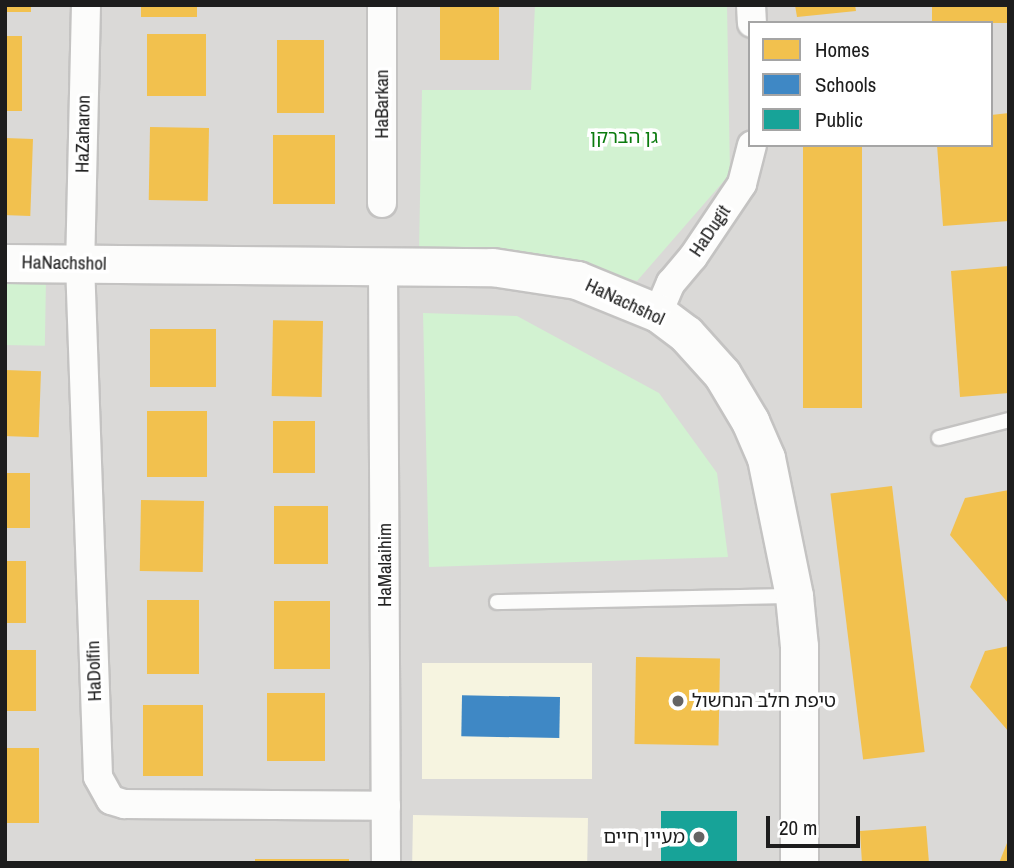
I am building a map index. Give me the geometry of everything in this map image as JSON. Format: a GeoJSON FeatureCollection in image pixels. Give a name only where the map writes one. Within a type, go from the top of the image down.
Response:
{"type":"FeatureCollection","features":[{"type":"Feature","properties":{"kind":"street","name":"HaZaharon"},"geometry":{"type":"LineString","coordinates":[[80,263],[86,5]]}},
{"type":"Feature","properties":{"kind":"street","name":"HaBarkan"},"geometry":{"type":"LineString","coordinates":[[382,5],[382,203]]}},
{"type":"Feature","properties":{"kind":"street","name":"HaDugit"},"geometry":{"type":"LineString","coordinates":[[658,313],[671,283],[694,257],[742,184],[751,147]]}},
{"type":"Feature","properties":{"kind":"street","name":"HaNachshol"},"geometry":{"type":"LineString","coordinates":[[5,262],[547,272],[658,313],[701,350],[750,421],[766,458],[794,596],[799,646],[799,863]]}},
{"type":"Feature","properties":{"kind":"street","name":"HaDolfin"},"geometry":{"type":"LineString","coordinates":[[80,263],[98,777],[103,790],[111,800],[124,804],[386,806]]}},
{"type":"Feature","properties":{"kind":"street","name":"HaMalaihim"},"geometry":{"type":"LineString","coordinates":[[383,267],[386,863]]}},
{"type":"Feature","properties":{"kind":"lane"},"geometry":{"type":"LineString","coordinates":[[939,439],[1009,420]]}},
{"type":"Feature","properties":{"kind":"lane"},"geometry":{"type":"LineString","coordinates":[[497,602],[794,596]]}},
{"type":"Feature","properties":{"kind":"shaded area"},"geometry":{"type":"Polygon","coordinates":[[[5,5],[1009,5],[1009,863],[5,863],[5,5]]]}},
{"type":"Feature","properties":{"kind":"shaded area"},"geometry":{"type":"Polygon","coordinates":[[[422,663],[592,663],[592,779],[422,779],[422,663]]]}},
{"type":"Feature","properties":{"kind":"shaded area"},"geometry":{"type":"Polygon","coordinates":[[[413,815],[588,818],[587,863],[412,863],[413,815]]]}},
{"type":"Feature","properties":{"kind":"green space","name":"גן הברקן"},"geometry":{"type":"Polygon","coordinates":[[[535,5],[727,5],[730,174],[637,281],[536,254],[419,252],[422,90],[531,90],[535,5]]]}},
{"type":"Feature","properties":{"kind":"green space"},"geometry":{"type":"Polygon","coordinates":[[[5,278],[46,279],[45,346],[5,345],[5,278]]]}},
{"type":"Feature","properties":{"kind":"green space"},"geometry":{"type":"Polygon","coordinates":[[[423,313],[517,316],[659,393],[717,473],[728,557],[429,567],[423,313]]]}},
{"type":"Feature","properties":{"kind":"building: Homes"},"geometry":{"type":"Polygon","coordinates":[[[5,5],[31,5],[31,12],[5,12],[5,5]]]}},
{"type":"Feature","properties":{"kind":"building: Homes"},"geometry":{"type":"Polygon","coordinates":[[[141,5],[197,5],[197,17],[141,17],[141,5]]]}},
{"type":"Feature","properties":{"kind":"building: Homes"},"geometry":{"type":"Polygon","coordinates":[[[440,5],[499,5],[499,60],[440,60],[440,5]]]}},
{"type":"Feature","properties":{"kind":"building: Homes"},"geometry":{"type":"Polygon","coordinates":[[[795,5],[855,5],[856,11],[797,17],[795,5]]]}},
{"type":"Feature","properties":{"kind":"building: Homes"},"geometry":{"type":"Polygon","coordinates":[[[932,5],[1009,5],[1009,23],[932,21],[932,5]]]}},
{"type":"Feature","properties":{"kind":"building: Homes"},"geometry":{"type":"Polygon","coordinates":[[[147,34],[206,34],[206,96],[147,96],[147,34]]]}},
{"type":"Feature","properties":{"kind":"building: Homes"},"geometry":{"type":"Polygon","coordinates":[[[5,36],[22,36],[22,111],[5,111],[5,36]]]}},
{"type":"Feature","properties":{"kind":"building: Homes"},"geometry":{"type":"Polygon","coordinates":[[[277,40],[324,40],[324,113],[277,113],[277,40]]]}},
{"type":"Feature","properties":{"kind":"building: Homes"},"geometry":{"type":"Polygon","coordinates":[[[1009,113],[1009,221],[943,226],[937,147],[993,147],[993,115],[1009,113]]]}},
{"type":"Feature","properties":{"kind":"building: Homes"},"geometry":{"type":"Polygon","coordinates":[[[150,127],[209,128],[208,201],[149,200],[150,127]]]}},
{"type":"Feature","properties":{"kind":"building: Homes"},"geometry":{"type":"Polygon","coordinates":[[[273,135],[335,135],[335,204],[273,204],[273,135]]]}},
{"type":"Feature","properties":{"kind":"building: Homes"},"geometry":{"type":"Polygon","coordinates":[[[5,138],[33,139],[30,216],[5,215],[5,138]]]}},
{"type":"Feature","properties":{"kind":"building: Homes"},"geometry":{"type":"Polygon","coordinates":[[[803,147],[862,147],[862,408],[803,408],[803,147]]]}},
{"type":"Feature","properties":{"kind":"building: Homes"},"geometry":{"type":"Polygon","coordinates":[[[1009,266],[1009,393],[960,397],[951,271],[1009,266]]]}},
{"type":"Feature","properties":{"kind":"building: Homes"},"geometry":{"type":"Polygon","coordinates":[[[273,320],[323,321],[322,397],[272,396],[273,320]]]}},
{"type":"Feature","properties":{"kind":"building: Homes"},"geometry":{"type":"Polygon","coordinates":[[[150,329],[216,329],[216,387],[150,387],[150,329]]]}},
{"type":"Feature","properties":{"kind":"building: Homes"},"geometry":{"type":"Polygon","coordinates":[[[5,370],[41,371],[39,437],[5,436],[5,370]]]}},
{"type":"Feature","properties":{"kind":"building: Homes"},"geometry":{"type":"Polygon","coordinates":[[[147,411],[207,411],[207,477],[147,477],[147,411]]]}},
{"type":"Feature","properties":{"kind":"building: Homes"},"geometry":{"type":"Polygon","coordinates":[[[273,421],[315,421],[315,473],[273,473],[273,421]]]}},
{"type":"Feature","properties":{"kind":"building: Homes"},"geometry":{"type":"Polygon","coordinates":[[[5,473],[30,473],[30,528],[5,528],[5,473]]]}},
{"type":"Feature","properties":{"kind":"building: Homes"},"geometry":{"type":"Polygon","coordinates":[[[892,486],[925,752],[863,760],[830,494],[892,486]]]}},
{"type":"Feature","properties":{"kind":"building: Homes"},"geometry":{"type":"Polygon","coordinates":[[[1009,490],[1009,604],[950,535],[965,498],[1009,490]]]}},
{"type":"Feature","properties":{"kind":"building: Homes"},"geometry":{"type":"Polygon","coordinates":[[[141,500],[204,501],[203,572],[140,571],[141,500]]]}},
{"type":"Feature","properties":{"kind":"building: Homes"},"geometry":{"type":"Polygon","coordinates":[[[274,506],[328,506],[328,564],[274,564],[274,506]]]}},
{"type":"Feature","properties":{"kind":"building: Homes"},"geometry":{"type":"Polygon","coordinates":[[[5,561],[26,561],[26,623],[5,623],[5,561]]]}},
{"type":"Feature","properties":{"kind":"building: Homes"},"geometry":{"type":"Polygon","coordinates":[[[147,600],[199,600],[199,674],[147,674],[147,600]]]}},
{"type":"Feature","properties":{"kind":"building: Homes"},"geometry":{"type":"Polygon","coordinates":[[[274,601],[330,601],[330,669],[274,669],[274,601]]]}},
{"type":"Feature","properties":{"kind":"building: Homes"},"geometry":{"type":"Polygon","coordinates":[[[1009,646],[1009,732],[970,687],[985,651],[1009,646]]]}},
{"type":"Feature","properties":{"kind":"building: Homes"},"geometry":{"type":"Polygon","coordinates":[[[5,650],[36,650],[36,711],[5,711],[5,650]]]}},
{"type":"Feature","properties":{"kind":"building: Homes","name":"טיפת חלב הנחשול"},"geometry":{"type":"Polygon","coordinates":[[[636,657],[720,658],[718,745],[634,744],[636,657]]]}},
{"type":"Feature","properties":{"kind":"building: Homes"},"geometry":{"type":"Polygon","coordinates":[[[267,693],[325,693],[325,761],[267,761],[267,693]]]}},
{"type":"Feature","properties":{"kind":"building: Homes"},"geometry":{"type":"Polygon","coordinates":[[[143,705],[203,705],[203,776],[143,776],[143,705]]]}},
{"type":"Feature","properties":{"kind":"building: Homes"},"geometry":{"type":"Polygon","coordinates":[[[5,748],[39,748],[39,823],[5,823],[5,748]]]}},
{"type":"Feature","properties":{"kind":"building: Homes"},"geometry":{"type":"Polygon","coordinates":[[[926,826],[929,863],[862,863],[860,831],[926,826]]]}},
{"type":"Feature","properties":{"kind":"building: Homes"},"geometry":{"type":"Polygon","coordinates":[[[1009,838],[1009,863],[999,863],[1009,838]]]}},
{"type":"Feature","properties":{"kind":"building: Homes"},"geometry":{"type":"Polygon","coordinates":[[[255,859],[349,859],[349,863],[255,863],[255,859]]]}},
{"type":"Feature","properties":{"kind":"building: Schools"},"geometry":{"type":"Polygon","coordinates":[[[462,695],[560,697],[559,738],[461,736],[462,695]]]}},
{"type":"Feature","properties":{"kind":"building: Public","name":"מעיין חיים"},"geometry":{"type":"Polygon","coordinates":[[[661,811],[737,811],[737,863],[661,863],[661,811]]]}},
{"type":"Feature","properties":{"kind":"place","name":"טיפת חלב הנחשול"},"geometry":{"type":"Point","coordinates":[678,701]}},
{"type":"Feature","properties":{"kind":"place","name":"מעיין חיים"},"geometry":{"type":"Point","coordinates":[699,837]}}]}
